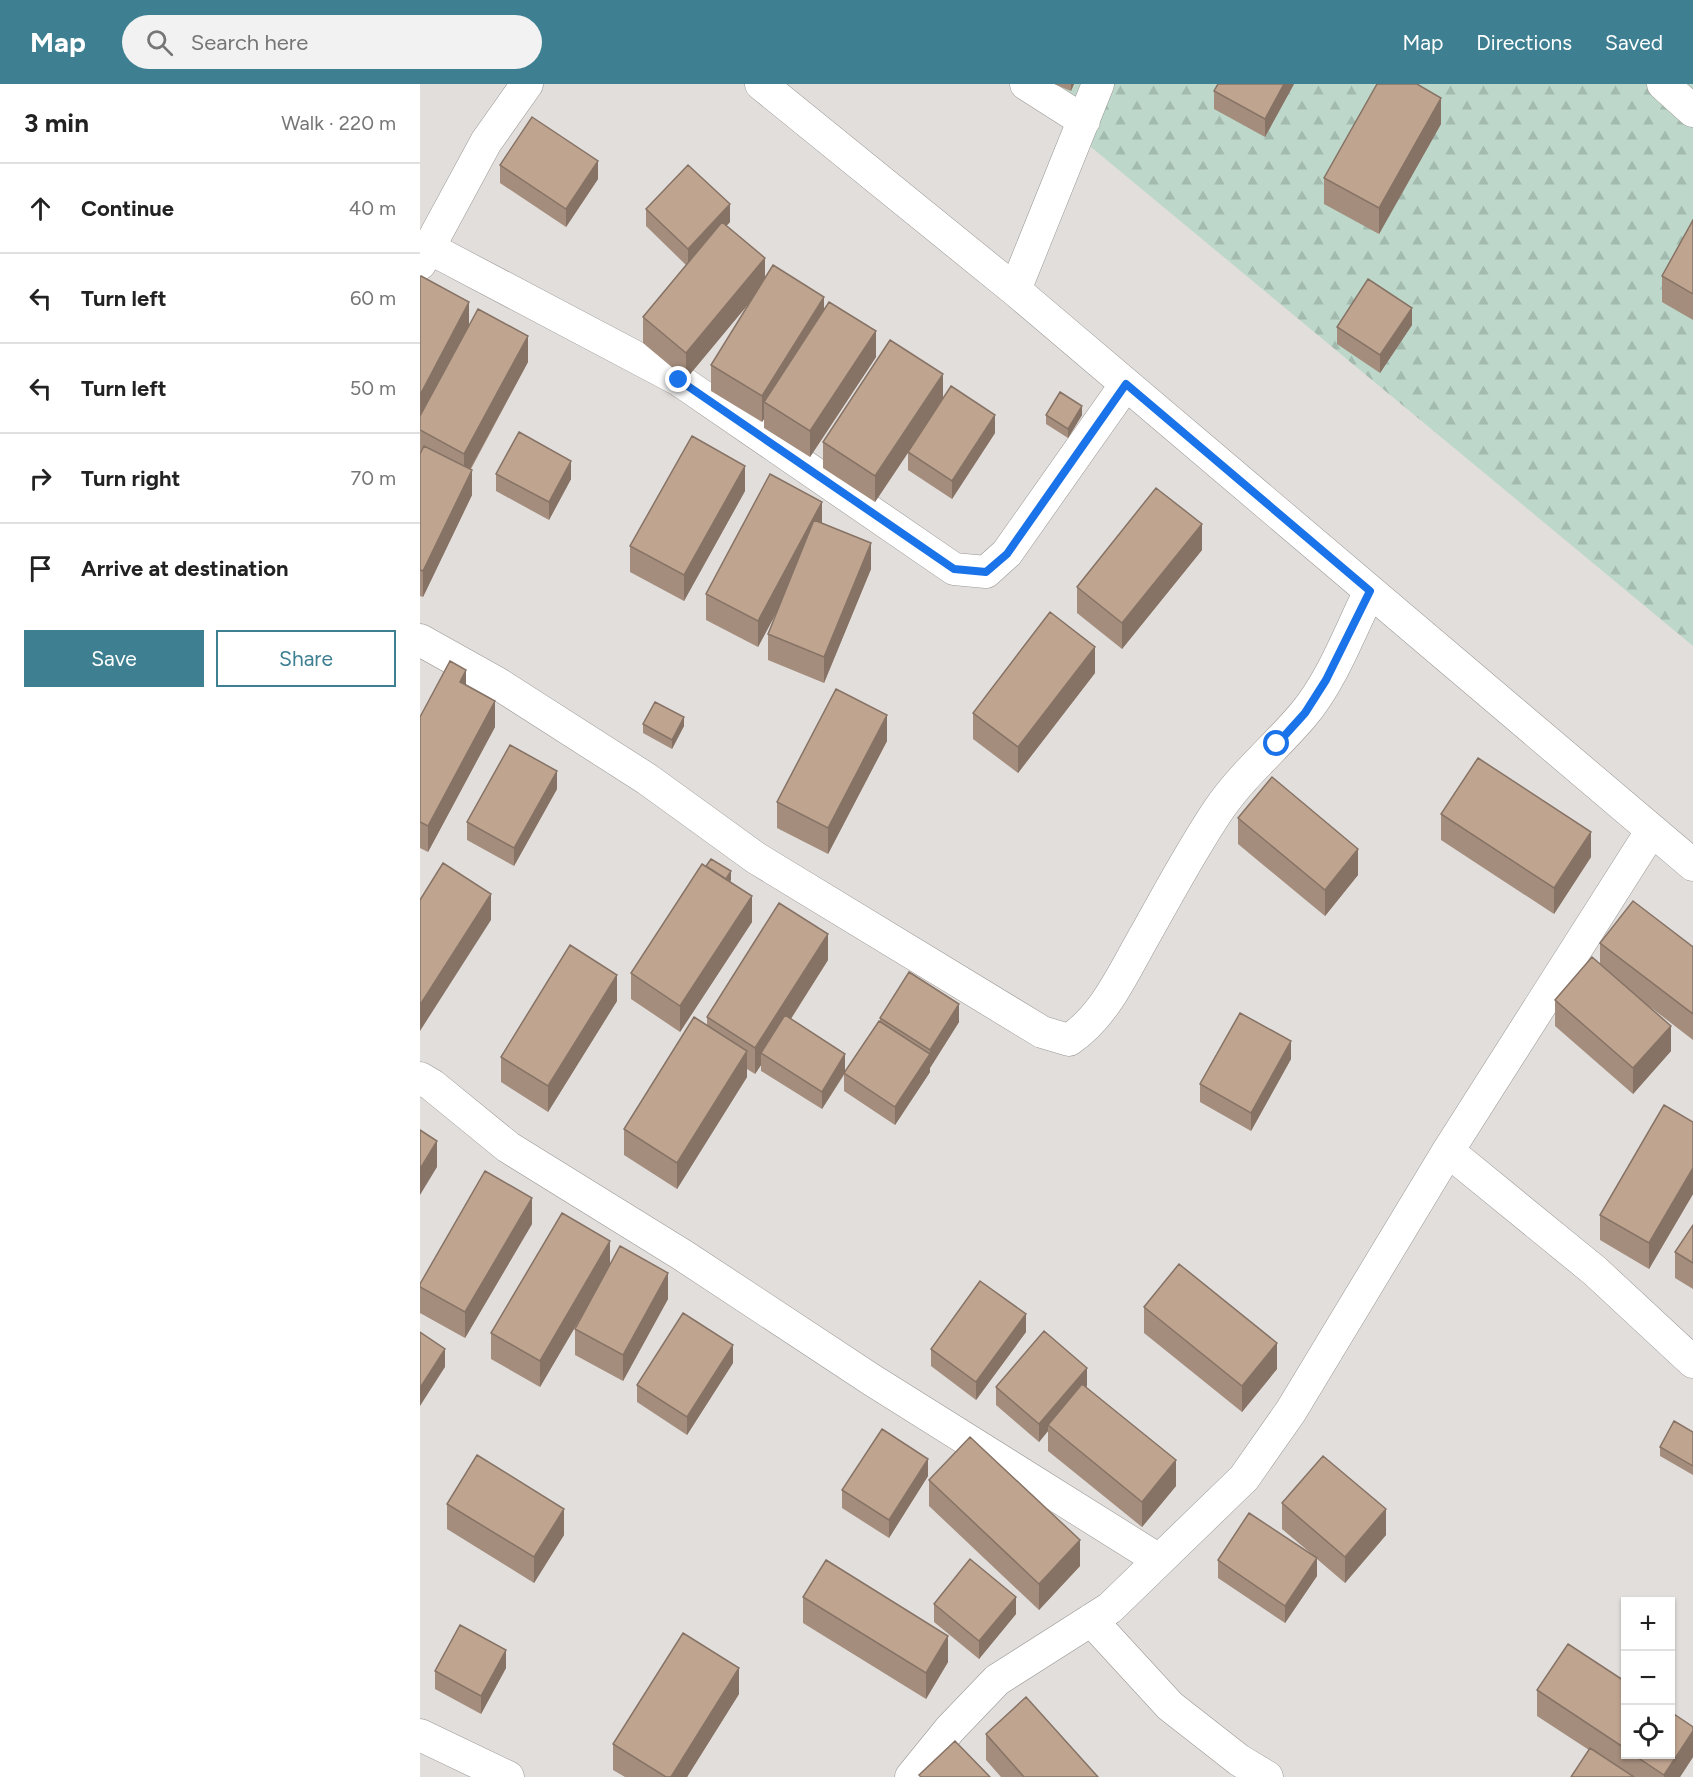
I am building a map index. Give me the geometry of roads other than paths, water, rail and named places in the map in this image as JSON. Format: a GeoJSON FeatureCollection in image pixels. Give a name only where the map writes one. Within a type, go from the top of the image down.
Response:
{"type":"FeatureCollection","features":[{"type":"Feature","properties":{"kind":"street"},"geometry":{"type":"LineString","coordinates":[[527,84],[486,142],[424,256],[679,380],[954,569],[986,572],[1007,554],[1126,384]]}},
{"type":"Feature","properties":{"kind":"street"},"geometry":{"type":"LineString","coordinates":[[761,84],[1016,290],[1693,865]]}},
{"type":"Feature","properties":{"kind":"street"},"geometry":{"type":"LineString","coordinates":[[1026,84],[1084,121]]}},
{"type":"Feature","properties":{"kind":"street"},"geometry":{"type":"LineString","coordinates":[[1016,290],[1098,84]]}},
{"type":"Feature","properties":{"kind":"street"},"geometry":{"type":"LineString","coordinates":[[1663,84],[1693,111]]}},
{"type":"Feature","properties":{"kind":"street"},"geometry":{"type":"LineString","coordinates":[[420,640],[497,683],[647,779],[756,858],[1042,1032],[1069,1040],[1083,1030],[1108,1000],[1220,807],[1238,783],[1305,713],[1326,680],[1370,591]]}},
{"type":"Feature","properties":{"kind":"street"},"geometry":{"type":"LineString","coordinates":[[911,1777],[950,1729],[997,1680],[1110,1608],[1244,1478],[1284,1421],[1448,1151],[1652,830]]}},
{"type":"Feature","properties":{"kind":"street"},"geometry":{"type":"LineString","coordinates":[[420,1078],[432,1085],[508,1147],[684,1256],[872,1380],[1159,1560]]}},
{"type":"Feature","properties":{"kind":"street"},"geometry":{"type":"LineString","coordinates":[[1448,1151],[1595,1271],[1693,1362]]}},
{"type":"Feature","properties":{"kind":"street"},"geometry":{"type":"LineString","coordinates":[[1091,1620],[1170,1706],[1239,1760],[1267,1777]]}},
{"type":"Feature","properties":{"kind":"street"},"geometry":{"type":"LineString","coordinates":[[420,1735],[508,1777]]}}]}
